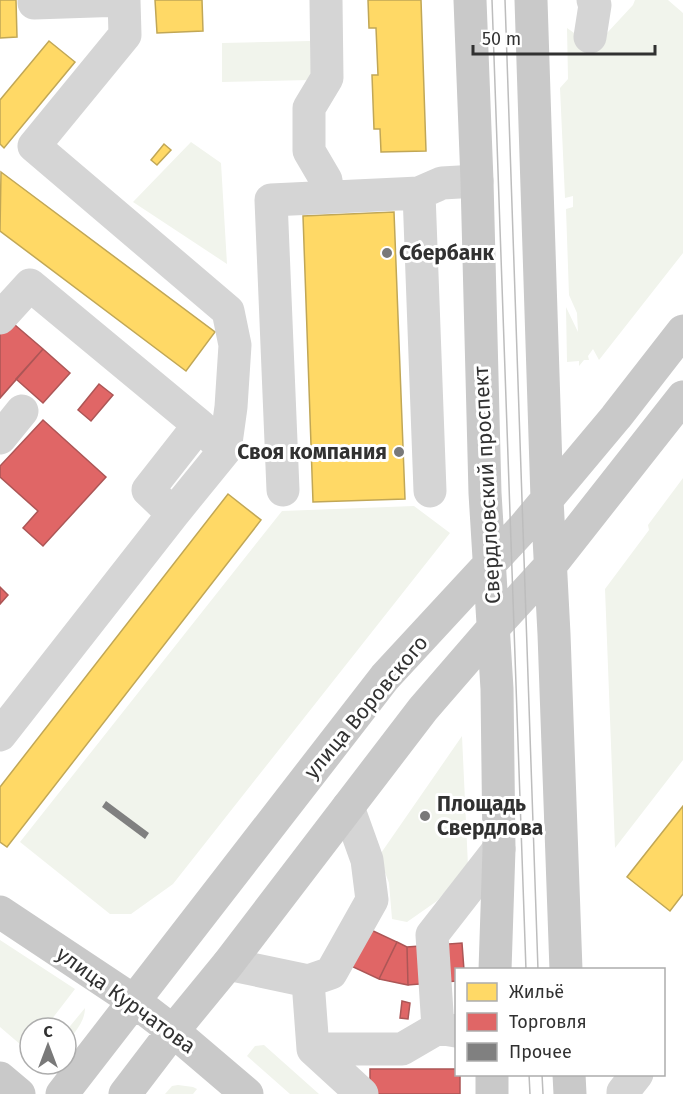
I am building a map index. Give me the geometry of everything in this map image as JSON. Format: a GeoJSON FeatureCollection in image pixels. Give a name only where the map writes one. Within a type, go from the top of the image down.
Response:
{"type":"FeatureCollection","features":[{"type":"Feature","properties":{"kind":"main road","name":"Свердловский проспект"},"geometry":{"type":"LineString","coordinates":[[470,0],[477,181],[484,493],[497,689],[499,849],[495,968]]}},
{"type":"Feature","properties":{"kind":"main road"},"geometry":{"type":"LineString","coordinates":[[531,0],[547,499],[566,968]]}},
{"type":"Feature","properties":{"kind":"main road","name":"улица Воровского"},"geometry":{"type":"LineString","coordinates":[[62,1094],[386,677],[523,528],[616,417],[683,331]]}},
{"type":"Feature","properties":{"kind":"main road"},"geometry":{"type":"LineString","coordinates":[[125,1094],[228,964],[423,709],[550,566],[683,397]]}},
{"type":"Feature","properties":{"kind":"main road","name":"улица Курчатова"},"geometry":{"type":"LineString","coordinates":[[0,912],[134,1001],[247,1094]]}},
{"type":"Feature","properties":{"kind":"main road"},"geometry":{"type":"LineString","coordinates":[[492,1076],[492,1094]]}},
{"type":"Feature","properties":{"kind":"main road"},"geometry":{"type":"LineString","coordinates":[[569,1076],[570,1094]]}},
{"type":"Feature","properties":{"kind":"main road"},"geometry":{"type":"LineString","coordinates":[[0,1078],[19,1094]]}},
{"type":"Feature","properties":{"kind":"street"},"geometry":{"type":"LineString","coordinates":[[0,735],[225,450],[231,407],[235,345],[228,311],[34,146],[125,34],[124,0],[34,3],[34,0]]}},
{"type":"Feature","properties":{"kind":"street"},"geometry":{"type":"LineString","coordinates":[[326,0],[327,78],[309,108],[309,151],[326,180],[327,197]]}},
{"type":"Feature","properties":{"kind":"street"},"geometry":{"type":"LineString","coordinates":[[590,37],[595,4],[593,0]]}},
{"type":"Feature","properties":{"kind":"street"},"geometry":{"type":"LineString","coordinates":[[283,490],[270,200],[419,193],[442,183],[477,181]]}},
{"type":"Feature","properties":{"kind":"street"},"geometry":{"type":"LineString","coordinates":[[419,193],[430,491]]}},
{"type":"Feature","properties":{"kind":"street"},"geometry":{"type":"LineString","coordinates":[[0,318],[30,285],[200,425],[225,450]]}},
{"type":"Feature","properties":{"kind":"street"},"geometry":{"type":"LineString","coordinates":[[228,311],[275,309]]}},
{"type":"Feature","properties":{"kind":"street"},"geometry":{"type":"LineString","coordinates":[[0,438],[22,411]]}},
{"type":"Feature","properties":{"kind":"street"},"geometry":{"type":"LineString","coordinates":[[173,514],[148,490],[200,425]]}},
{"type":"Feature","properties":{"kind":"street"},"geometry":{"type":"LineString","coordinates":[[228,964],[308,981],[331,973],[372,900],[367,860],[348,807]]}},
{"type":"Feature","properties":{"kind":"street"},"geometry":{"type":"LineString","coordinates":[[313,1049],[402,1049],[447,1029],[432,935],[499,849]]}},
{"type":"Feature","properties":{"kind":"street"},"geometry":{"type":"LineString","coordinates":[[308,981],[313,1049],[362,1094]]}},
{"type":"Feature","properties":{"kind":"street"},"geometry":{"type":"LineString","coordinates":[[623,1094],[635,1076]]}},
{"type":"Feature","properties":{"kind":"shaded area"},"geometry":{"type":"Polygon","coordinates":[[[635,0],[668,0],[683,13],[683,253],[599,360],[593,349],[588,356],[589,360],[584,360],[579,366],[579,361],[567,362],[566,307],[578,332],[577,313],[569,295],[566,209],[573,207],[573,196],[565,198],[560,88],[568,79],[567,28],[594,47],[635,0]]]}},
{"type":"Feature","properties":{"kind":"shaded area"},"geometry":{"type":"Polygon","coordinates":[[[310,41],[311,80],[222,82],[222,43],[310,41]]]}},
{"type":"Feature","properties":{"kind":"shaded area"},"geometry":{"type":"Polygon","coordinates":[[[191,142],[221,163],[227,264],[133,202],[191,142]]]}},
{"type":"Feature","properties":{"kind":"shaded area"},"geometry":{"type":"Polygon","coordinates":[[[683,478],[683,760],[615,848],[605,589],[649,530],[648,525],[683,478]]]}},
{"type":"Feature","properties":{"kind":"shaded area"},"geometry":{"type":"Polygon","coordinates":[[[414,506],[450,533],[173,884],[131,914],[110,914],[20,842],[282,511],[414,506]]]}},
{"type":"Feature","properties":{"kind":"shaded area"},"geometry":{"type":"Polygon","coordinates":[[[462,736],[468,866],[437,901],[407,922],[392,919],[389,883],[379,856],[462,736]]]}},
{"type":"Feature","properties":{"kind":"shaded area"},"geometry":{"type":"Polygon","coordinates":[[[0,940],[75,989],[54,1016],[18,1016],[18,1042],[0,1027],[0,940]]]}},
{"type":"Feature","properties":{"kind":"shaded area"},"geometry":{"type":"Polygon","coordinates":[[[85,1008],[78,1028],[78,1016],[85,1008]]]}},
{"type":"Feature","properties":{"kind":"shaded area"},"geometry":{"type":"Polygon","coordinates":[[[264,1045],[319,1094],[290,1094],[247,1056],[255,1046],[264,1045]]]}},
{"type":"Feature","properties":{"kind":"shaded area"},"geometry":{"type":"Polygon","coordinates":[[[172,1086],[197,1089],[193,1094],[165,1094],[172,1086]]]}},
{"type":"Feature","properties":{"kind":"building: Жильё"},"geometry":{"type":"Polygon","coordinates":[[[0,0],[16,0],[17,37],[0,38],[0,0]]]}},
{"type":"Feature","properties":{"kind":"building: Жильё"},"geometry":{"type":"Polygon","coordinates":[[[155,0],[202,0],[203,31],[157,33],[155,0]]]}},
{"type":"Feature","properties":{"kind":"building: Жильё"},"geometry":{"type":"Polygon","coordinates":[[[368,0],[421,0],[426,151],[381,152],[380,129],[374,129],[372,75],[378,75],[376,28],[369,28],[368,0]]]}},
{"type":"Feature","properties":{"kind":"building: Жильё"},"geometry":{"type":"Polygon","coordinates":[[[49,41],[75,62],[4,148],[0,144],[0,100],[49,41]]]}},
{"type":"Feature","properties":{"kind":"building: Жильё"},"geometry":{"type":"Polygon","coordinates":[[[164,144],[171,150],[157,165],[151,160],[164,144]]]}},
{"type":"Feature","properties":{"kind":"building: Жильё"},"geometry":{"type":"Polygon","coordinates":[[[1,172],[215,332],[186,371],[0,231],[1,172]]]}},
{"type":"Feature","properties":{"kind":"building: Жильё"},"geometry":{"type":"Polygon","coordinates":[[[394,212],[405,499],[313,502],[303,216],[394,212]]]}},
{"type":"Feature","properties":{"kind":"building: Жильё"},"geometry":{"type":"Polygon","coordinates":[[[228,494],[261,520],[7,847],[0,842],[0,787],[228,494]]]}},
{"type":"Feature","properties":{"kind":"building: Жильё"},"geometry":{"type":"Polygon","coordinates":[[[683,806],[683,894],[670,911],[627,877],[683,806]]]}},
{"type":"Feature","properties":{"kind":"building: Торговля"},"geometry":{"type":"Polygon","coordinates":[[[8,319],[43,349],[0,398],[0,327],[8,319]]]}},
{"type":"Feature","properties":{"kind":"building: Торговля"},"geometry":{"type":"Polygon","coordinates":[[[43,349],[70,373],[43,403],[16,379],[43,349]]]}},
{"type":"Feature","properties":{"kind":"building: Торговля"},"geometry":{"type":"Polygon","coordinates":[[[99,384],[113,395],[91,421],[78,410],[99,384]]]}},
{"type":"Feature","properties":{"kind":"building: Торговля"},"geometry":{"type":"Polygon","coordinates":[[[43,420],[106,477],[43,546],[23,528],[38,511],[0,477],[0,466],[43,420]]]}},
{"type":"Feature","properties":{"kind":"building: Торговля"},"geometry":{"type":"Polygon","coordinates":[[[0,587],[8,595],[0,604],[0,587]]]}},
{"type":"Feature","properties":{"kind":"building: Торговля"},"geometry":{"type":"Polygon","coordinates":[[[354,922],[397,942],[379,979],[336,959],[354,922]]]}},
{"type":"Feature","properties":{"kind":"building: Торговля"},"geometry":{"type":"Polygon","coordinates":[[[397,942],[407,947],[408,985],[379,979],[397,942]]]}},
{"type":"Feature","properties":{"kind":"building: Торговля"},"geometry":{"type":"Polygon","coordinates":[[[462,943],[464,968],[455,968],[455,981],[408,985],[407,947],[462,943]]]}},
{"type":"Feature","properties":{"kind":"building: Торговля"},"geometry":{"type":"Polygon","coordinates":[[[402,1001],[410,1003],[408,1019],[400,1018],[402,1001]]]}},
{"type":"Feature","properties":{"kind":"building: Торговля"},"geometry":{"type":"Polygon","coordinates":[[[370,1069],[455,1069],[455,1076],[460,1076],[460,1094],[376,1094],[370,1089],[370,1069]]]}},
{"type":"Feature","properties":{"kind":"building: Прочее"},"geometry":{"type":"Polygon","coordinates":[[[106,801],[149,833],[145,839],[102,807],[106,801]]]}},
{"type":"Feature","properties":{"kind":"tram line"},"geometry":{"type":"LineString","coordinates":[[492,0],[526,968]]}},
{"type":"Feature","properties":{"kind":"tram line"},"geometry":{"type":"LineString","coordinates":[[505,0],[538,968]]}},
{"type":"Feature","properties":{"kind":"tram line"},"geometry":{"type":"LineString","coordinates":[[529,1076],[530,1094]]}},
{"type":"Feature","properties":{"kind":"tram line"},"geometry":{"type":"LineString","coordinates":[[542,1076],[543,1094]]}},
{"type":"Feature","properties":{"kind":"place","name":"Сбербанк"},"geometry":{"type":"Point","coordinates":[387,253]}},
{"type":"Feature","properties":{"kind":"place","name":"Своя компания"},"geometry":{"type":"Point","coordinates":[399,452]}},
{"type":"Feature","properties":{"kind":"place","name":"Площадь Свердлова"},"geometry":{"type":"Point","coordinates":[425,816]}}]}
